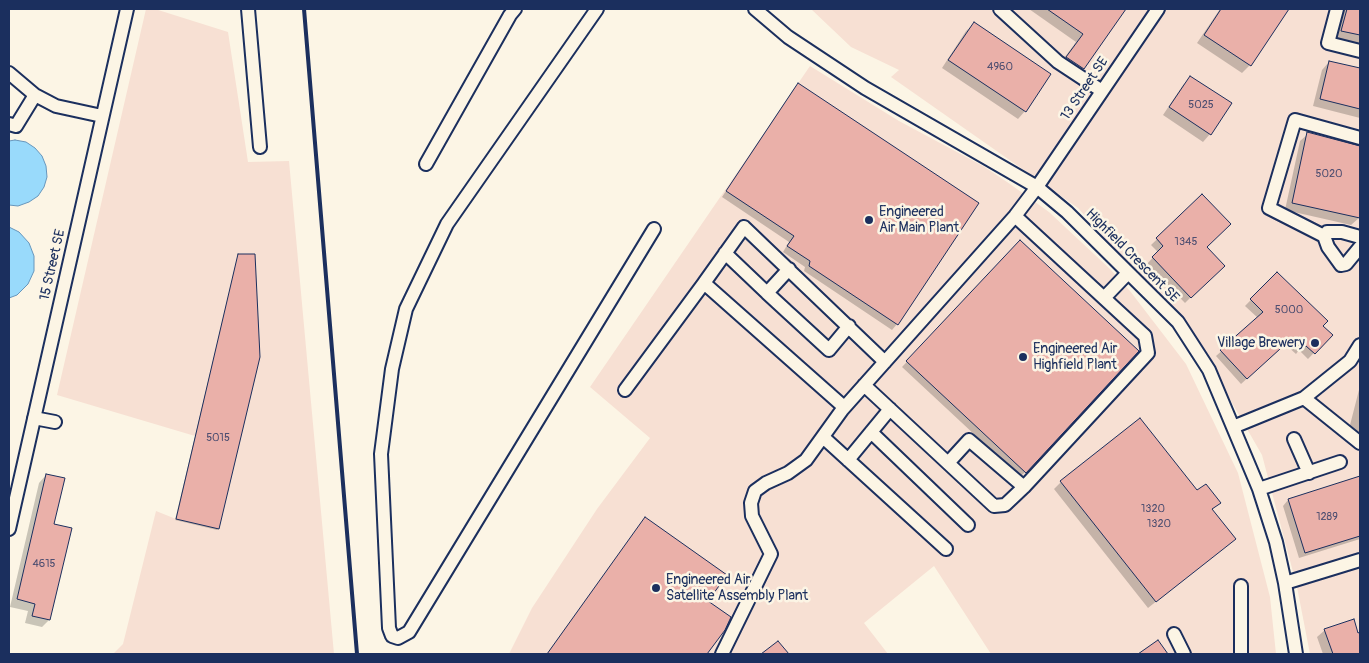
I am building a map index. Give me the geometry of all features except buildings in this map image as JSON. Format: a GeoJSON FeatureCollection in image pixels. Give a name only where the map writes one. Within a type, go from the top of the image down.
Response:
{"type":"FeatureCollection","features":[{"type":"Feature","properties":{"kind":"street","name":"15 Street SE"},"geometry":{"type":"LineString","coordinates":[[9,529],[127,9]]}},
{"type":"Feature","properties":{"kind":"street"},"geometry":{"type":"LineString","coordinates":[[248,9],[260,147]]}},
{"type":"Feature","properties":{"kind":"street"},"geometry":{"type":"LineString","coordinates":[[426,164],[515,9]]}},
{"type":"Feature","properties":{"kind":"street"},"geometry":{"type":"LineString","coordinates":[[598,9],[447,224],[406,309],[392,369],[381,454],[389,628],[392,636],[398,638],[409,632],[654,228]]}},
{"type":"Feature","properties":{"kind":"street","name":"Highfield Crescent SE"},"geometry":{"type":"LineString","coordinates":[[755,9],[788,37],[865,88],[1037,187],[1067,212],[1178,322],[1209,370],[1259,490],[1276,542],[1285,583],[1296,654]]}},
{"type":"Feature","properties":{"kind":"street"},"geometry":{"type":"LineString","coordinates":[[1000,9],[1058,62],[1102,91]]}},
{"type":"Feature","properties":{"kind":"street","name":"13 Street SE"},"geometry":{"type":"LineString","coordinates":[[722,654],[771,554],[752,516],[752,496],[755,491],[766,483],[788,473],[806,460],[844,407],[1015,216],[1037,187],[1158,9]]}},
{"type":"Feature","properties":{"kind":"street"},"geometry":{"type":"LineString","coordinates":[[1337,9],[1328,43],[1360,50]]}},
{"type":"Feature","properties":{"kind":"street"},"geometry":{"type":"LineString","coordinates":[[9,73],[35,95],[56,106],[102,116]]}},
{"type":"Feature","properties":{"kind":"street"},"geometry":{"type":"LineString","coordinates":[[9,124],[16,126],[35,95]]}},
{"type":"Feature","properties":{"kind":"street"},"geometry":{"type":"LineString","coordinates":[[1360,138],[1295,120],[1268,208],[1324,236],[1328,247],[1341,265],[1346,264],[1360,248]]}},
{"type":"Feature","properties":{"kind":"street"},"geometry":{"type":"LineString","coordinates":[[864,385],[994,506],[1005,505],[1024,487],[1148,353],[1144,336],[1015,216]]}},
{"type":"Feature","properties":{"kind":"street"},"geometry":{"type":"LineString","coordinates":[[625,390],[744,227],[885,362]]}},
{"type":"Feature","properties":{"kind":"street"},"geometry":{"type":"LineString","coordinates":[[1324,236],[1327,232],[1342,232],[1360,237]]}},
{"type":"Feature","properties":{"kind":"street"},"geometry":{"type":"LineString","coordinates":[[725,253],[829,350],[849,326]]}},
{"type":"Feature","properties":{"kind":"street"},"geometry":{"type":"LineString","coordinates":[[767,293],[789,269]]}},
{"type":"Feature","properties":{"kind":"street"},"geometry":{"type":"LineString","coordinates":[[1104,298],[1128,273]]}},
{"type":"Feature","properties":{"kind":"street"},"geometry":{"type":"LineString","coordinates":[[704,283],[844,407]]}},
{"type":"Feature","properties":{"kind":"street"},"geometry":{"type":"LineString","coordinates":[[1233,426],[1304,398],[1350,361],[1360,345]]}},
{"type":"Feature","properties":{"kind":"street"},"geometry":{"type":"LineString","coordinates":[[1304,398],[1360,443]]}},
{"type":"Feature","properties":{"kind":"street"},"geometry":{"type":"LineString","coordinates":[[848,460],[890,409]]}},
{"type":"Feature","properties":{"kind":"street"},"geometry":{"type":"LineString","coordinates":[[34,418],[55,422]]}},
{"type":"Feature","properties":{"kind":"street"},"geometry":{"type":"LineString","coordinates":[[871,432],[968,525]]}},
{"type":"Feature","properties":{"kind":"street"},"geometry":{"type":"LineString","coordinates":[[823,436],[946,549]]}},
{"type":"Feature","properties":{"kind":"street"},"geometry":{"type":"LineString","coordinates":[[1294,439],[1308,473]]}},
{"type":"Feature","properties":{"kind":"street"},"geometry":{"type":"LineString","coordinates":[[948,463],[969,440],[1024,487]]}},
{"type":"Feature","properties":{"kind":"street"},"geometry":{"type":"LineString","coordinates":[[1259,490],[1340,462]]}},
{"type":"Feature","properties":{"kind":"street"},"geometry":{"type":"LineString","coordinates":[[1285,583],[1360,560]]}},
{"type":"Feature","properties":{"kind":"street"},"geometry":{"type":"LineString","coordinates":[[1241,654],[1242,586]]}},
{"type":"Feature","properties":{"kind":"street"},"geometry":{"type":"LineString","coordinates":[[1174,634],[1184,654]]}},
{"type":"Feature","properties":{"kind":"shaded area"},"geometry":{"type":"Polygon","coordinates":[[[146,9],[155,9],[228,32],[248,162],[289,161],[334,654],[113,654],[123,644],[156,511],[176,519],[195,436],[57,395],[146,9]]]}},
{"type":"Feature","properties":{"kind":"shaded area"},"geometry":{"type":"Polygon","coordinates":[[[811,9],[1360,9],[1360,654],[1310,654],[1297,587],[1262,455],[1197,342],[1078,208],[891,77],[899,70],[851,47],[811,9]]]}},
{"type":"Feature","properties":{"kind":"shaded area"},"geometry":{"type":"Polygon","coordinates":[[[810,66],[899,121],[983,166],[1010,184],[1049,212],[1110,269],[1130,291],[1186,364],[1238,473],[1270,597],[1276,654],[991,654],[934,566],[864,623],[888,654],[509,654],[532,608],[597,509],[650,438],[590,387],[810,66]]]}},
{"type":"Feature","properties":{"kind":"water"},"geometry":{"type":"Polygon","coordinates":[[[9,141],[26,142],[42,156],[46,166],[47,177],[44,187],[38,196],[18,206],[9,205],[9,141]]]}},
{"type":"Feature","properties":{"kind":"water"},"geometry":{"type":"Polygon","coordinates":[[[9,227],[19,232],[29,243],[34,256],[34,271],[28,284],[17,295],[9,298],[9,227]]]}},
{"type":"Feature","properties":{"kind":"railway"},"geometry":{"type":"LineString","coordinates":[[304,9],[357,654]]}},
{"type":"Feature","properties":{"kind":"place","name":"Engineered Air Main Plant"},"geometry":{"type":"Point","coordinates":[869,220]}},
{"type":"Feature","properties":{"kind":"place","name":"Village Brewery"},"geometry":{"type":"Point","coordinates":[1315,343]}},
{"type":"Feature","properties":{"kind":"place","name":"Engineered Air Highfield Plant"},"geometry":{"type":"Point","coordinates":[1023,357]}},
{"type":"Feature","properties":{"kind":"place","name":"Engineered Air Satellite Assembly Plant"},"geometry":{"type":"Point","coordinates":[656,588]}}]}
